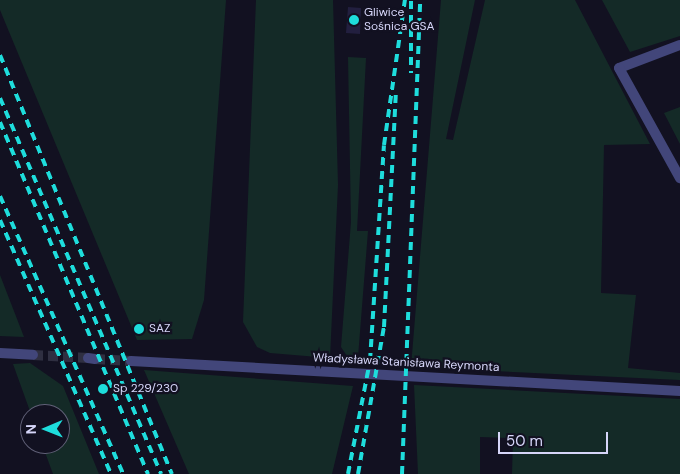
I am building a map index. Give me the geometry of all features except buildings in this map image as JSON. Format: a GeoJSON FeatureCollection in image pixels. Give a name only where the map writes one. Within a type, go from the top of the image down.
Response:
{"type":"FeatureCollection","features":[{"type":"Feature","properties":{"kind":"street"},"geometry":{"type":"LineString","coordinates":[[680,45],[619,68],[680,178]]}},
{"type":"Feature","properties":{"kind":"street"},"geometry":{"type":"LineString","coordinates":[[0,353],[33,355]]}},
{"type":"Feature","properties":{"kind":"street","name":"Władysława Stanisława Reymonta"},"geometry":{"type":"LineString","coordinates":[[131,361],[680,391]]}},
{"type":"Feature","properties":{"kind":"green space"},"geometry":{"type":"Polygon","coordinates":[[[0,0],[226,0],[204,300],[192,339],[137,340],[0,10],[0,0]]]}},
{"type":"Feature","properties":{"kind":"green space"},"geometry":{"type":"Polygon","coordinates":[[[256,0],[333,0],[338,185],[330,358],[270,353],[257,347],[243,322],[256,0]]]}},
{"type":"Feature","properties":{"kind":"green space"},"geometry":{"type":"Polygon","coordinates":[[[441,0],[475,0],[446,139],[453,140],[485,0],[575,0],[650,144],[604,145],[601,293],[636,295],[628,368],[680,373],[680,380],[411,367],[441,0]]]}},
{"type":"Feature","properties":{"kind":"green space"},"geometry":{"type":"Polygon","coordinates":[[[602,0],[680,0],[680,36],[630,52],[602,0]]]}},
{"type":"Feature","properties":{"kind":"green space"},"geometry":{"type":"Polygon","coordinates":[[[348,57],[366,58],[357,231],[368,231],[358,357],[347,356],[341,347],[351,222],[348,57]]]}},
{"type":"Feature","properties":{"kind":"green space"},"geometry":{"type":"Polygon","coordinates":[[[680,107],[680,144],[664,113],[680,107]]]}},
{"type":"Feature","properties":{"kind":"green space"},"geometry":{"type":"Polygon","coordinates":[[[0,275],[24,337],[0,336],[0,275]]]}},
{"type":"Feature","properties":{"kind":"green space"},"geometry":{"type":"Polygon","coordinates":[[[30,363],[63,386],[99,474],[53,474],[46,454],[70,454],[70,404],[27,404],[13,364],[30,363]]]}},
{"type":"Feature","properties":{"kind":"green space"},"geometry":{"type":"Polygon","coordinates":[[[144,370],[353,386],[332,474],[189,474],[144,370]]]}},
{"type":"Feature","properties":{"kind":"green space"},"geometry":{"type":"Polygon","coordinates":[[[414,385],[680,399],[680,474],[512,474],[513,438],[480,437],[480,474],[418,474],[414,385]]]}},
{"type":"Feature","properties":{"kind":"tunnel"},"geometry":{"type":"LineString","coordinates":[[33,355],[88,358]]}},
{"type":"Feature","properties":{"kind":"tunnel"},"geometry":{"type":"LineString","coordinates":[[95,359],[131,361]]}},
{"type":"Feature","properties":{"kind":"railway"},"geometry":{"type":"LineString","coordinates":[[348,474],[370,361],[384,145],[405,0]]}},
{"type":"Feature","properties":{"kind":"railway"},"geometry":{"type":"LineString","coordinates":[[402,474],[420,0]]}},
{"type":"Feature","properties":{"kind":"railway"},"geometry":{"type":"LineString","coordinates":[[411,1],[411,73]]}},
{"type":"Feature","properties":{"kind":"railway"},"geometry":{"type":"LineString","coordinates":[[0,55],[172,474]]}},
{"type":"Feature","properties":{"kind":"railway"},"geometry":{"type":"LineString","coordinates":[[358,474],[384,327],[396,91]]}},
{"type":"Feature","properties":{"kind":"railway"},"geometry":{"type":"LineString","coordinates":[[0,98],[161,474]]}},
{"type":"Feature","properties":{"kind":"railway"},"geometry":{"type":"LineString","coordinates":[[0,122],[148,474]]}},
{"type":"Feature","properties":{"kind":"railway"},"geometry":{"type":"LineString","coordinates":[[0,196],[123,474]]}},
{"type":"Feature","properties":{"kind":"railway"},"geometry":{"type":"LineString","coordinates":[[0,220],[111,474]]}},
{"type":"Feature","properties":{"kind":"place","name":"Gliwice Sośnica GSA"},"geometry":{"type":"Point","coordinates":[354,20]}},
{"type":"Feature","properties":{"kind":"place","name":"SAZ"},"geometry":{"type":"Point","coordinates":[139,329]}},
{"type":"Feature","properties":{"kind":"place","name":"Sp 229/230"},"geometry":{"type":"Point","coordinates":[103,389]}}]}
